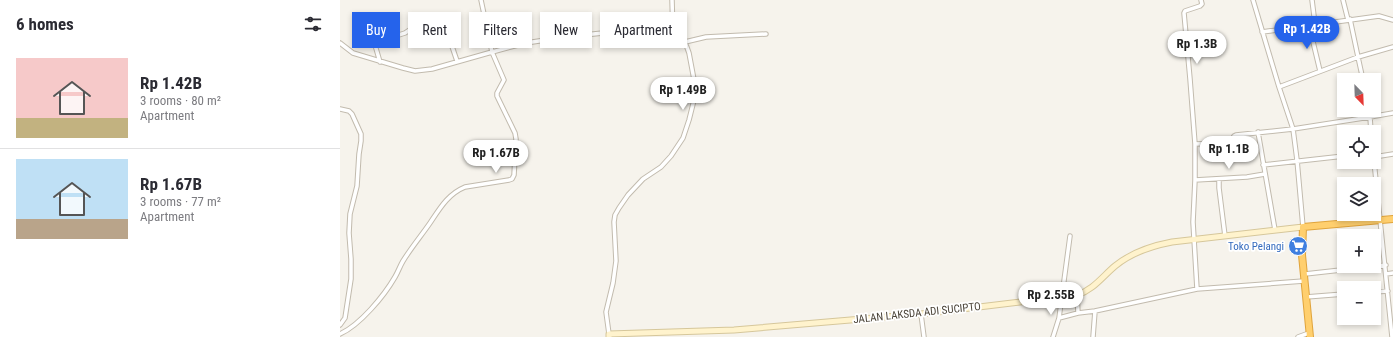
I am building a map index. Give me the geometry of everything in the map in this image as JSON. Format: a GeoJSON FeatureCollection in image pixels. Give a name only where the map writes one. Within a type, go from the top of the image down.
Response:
{"type":"FeatureCollection","features":[{"type":"Feature","properties":{"kind":"highway"},"geometry":{"type":"LineString","coordinates":[[1381,219],[1393,219]]}},
{"type":"Feature","properties":{"kind":"highway"},"geometry":{"type":"LineString","coordinates":[[1309,335],[1302,255],[1303,227],[1361,221]]}},
{"type":"Feature","properties":{"kind":"street"},"geometry":{"type":"LineString","coordinates":[[340,334],[360,319],[385,292],[395,278],[404,261],[448,197],[466,187],[509,180],[512,179],[514,175],[515,133],[497,96],[497,93],[504,80],[492,52],[481,0]]}},
{"type":"Feature","properties":{"kind":"street"},"geometry":{"type":"LineString","coordinates":[[672,0],[673,12]]}},
{"type":"Feature","properties":{"kind":"street"},"geometry":{"type":"LineString","coordinates":[[1197,289],[1193,240],[1195,144],[1184,12],[1200,6],[1202,4],[1201,0]]}},
{"type":"Feature","properties":{"kind":"street"},"geometry":{"type":"LineString","coordinates":[[1253,0],[1293,129],[1303,227]]}},
{"type":"Feature","properties":{"kind":"street"},"geometry":{"type":"LineString","coordinates":[[1312,0],[1315,24]]}},
{"type":"Feature","properties":{"kind":"street"},"geometry":{"type":"LineString","coordinates":[[1343,0],[1361,73]]}},
{"type":"Feature","properties":{"kind":"street"},"geometry":{"type":"LineString","coordinates":[[1262,32],[1379,16],[1393,20]]}},
{"type":"Feature","properties":{"kind":"street"},"geometry":{"type":"LineString","coordinates":[[380,62],[375,45],[377,42],[405,33],[411,29],[426,26],[442,20],[457,61]]}},
{"type":"Feature","properties":{"kind":"street"},"geometry":{"type":"LineString","coordinates":[[1309,25],[1320,71]]}},
{"type":"Feature","properties":{"kind":"street"},"geometry":{"type":"LineString","coordinates":[[340,43],[353,53],[380,62],[415,70],[432,69],[457,61],[526,44],[565,37],[600,33]]}},
{"type":"Feature","properties":{"kind":"street"},"geometry":{"type":"LineString","coordinates":[[687,42],[706,38],[766,34]]}},
{"type":"Feature","properties":{"kind":"street"},"geometry":{"type":"LineString","coordinates":[[609,336],[606,312],[613,283],[616,261],[615,215],[618,208],[628,195],[643,179],[661,167],[671,156],[683,138],[690,120],[695,85],[690,53],[687,46]]}},
{"type":"Feature","properties":{"kind":"street"},"geometry":{"type":"LineString","coordinates":[[1279,87],[1358,57],[1393,47]]}},
{"type":"Feature","properties":{"kind":"street"},"geometry":{"type":"LineString","coordinates":[[340,109],[349,111],[352,114],[361,134],[357,186],[350,214],[349,233],[351,279],[345,318],[340,325]]}},
{"type":"Feature","properties":{"kind":"street"},"geometry":{"type":"LineString","coordinates":[[1381,115],[1393,113]]}},
{"type":"Feature","properties":{"kind":"street"},"geometry":{"type":"LineString","coordinates":[[1195,144],[1231,142],[1236,135],[1293,129],[1370,117],[1371,125]]}},
{"type":"Feature","properties":{"kind":"street"},"geometry":{"type":"LineString","coordinates":[[1258,132],[1275,230]]}},
{"type":"Feature","properties":{"kind":"street"},"geometry":{"type":"LineString","coordinates":[[1381,156],[1393,154]]}},
{"type":"Feature","properties":{"kind":"street"},"geometry":{"type":"LineString","coordinates":[[1263,165],[1337,157]]}},
{"type":"Feature","properties":{"kind":"street"},"geometry":{"type":"LineString","coordinates":[[1195,180],[1265,174]]}},
{"type":"Feature","properties":{"kind":"street"},"geometry":{"type":"LineString","coordinates":[[1219,179],[1225,236]]}},
{"type":"Feature","properties":{"kind":"street"},"geometry":{"type":"LineString","coordinates":[[1380,221],[1386,265],[1392,337]]}},
{"type":"Feature","properties":{"kind":"street","name":"JALAN LAKSDA ADI SUCIPTO"},"geometry":{"type":"LineString","coordinates":[[609,336],[734,330],[921,314],[1076,296],[1090,290],[1115,266],[1140,250],[1172,242],[1303,227]]}},
{"type":"Feature","properties":{"kind":"street"},"geometry":{"type":"LineString","coordinates":[[1052,337],[1058,318],[1062,297],[1070,236]]}},
{"type":"Feature","properties":{"kind":"street"},"geometry":{"type":"LineString","coordinates":[[1058,318],[1197,289],[1304,277],[1386,265]]}},
{"type":"Feature","properties":{"kind":"street"},"geometry":{"type":"LineString","coordinates":[[1386,274],[1393,273]]}},
{"type":"Feature","properties":{"kind":"street"},"geometry":{"type":"LineString","coordinates":[[1381,292],[1393,295]]}},
{"type":"Feature","properties":{"kind":"street"},"geometry":{"type":"LineString","coordinates":[[1306,297],[1337,295]]}},
{"type":"Feature","properties":{"kind":"street"},"geometry":{"type":"LineString","coordinates":[[1076,296],[1078,313]]}},
{"type":"Feature","properties":{"kind":"street"},"geometry":{"type":"LineString","coordinates":[[1093,337],[1095,311]]}},
{"type":"Feature","properties":{"kind":"street"},"geometry":{"type":"LineString","coordinates":[[921,314],[924,337]]}},
{"type":"Feature","properties":{"kind":"street"},"geometry":{"type":"LineString","coordinates":[[1298,337],[1309,335]]}},
{"type":"Feature","properties":{"kind":"place","name":"Toko Pelangi"},"geometry":{"type":"Point","coordinates":[1298,246]}}]}
